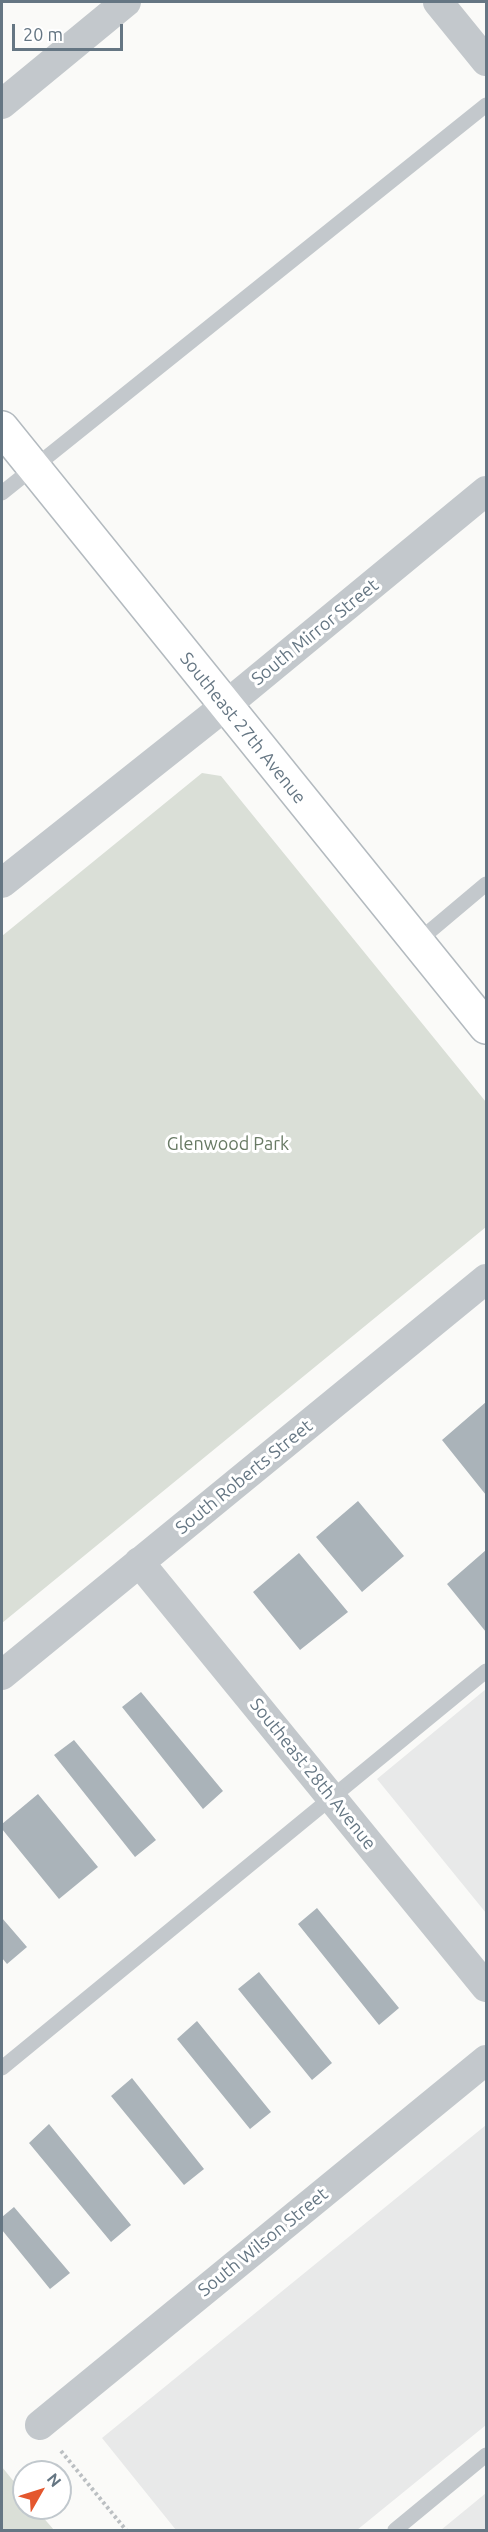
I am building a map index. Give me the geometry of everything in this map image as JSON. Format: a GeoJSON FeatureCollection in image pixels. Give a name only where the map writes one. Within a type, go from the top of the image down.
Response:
{"type":"FeatureCollection","features":[{"type":"Feature","properties":{"kind":"main road","name":"Southeast 27th Avenue"},"geometry":{"type":"LineString","coordinates":[[2,428],[486,1027]]}},
{"type":"Feature","properties":{"kind":"street"},"geometry":{"type":"LineString","coordinates":[[2,104],[126,2]]}},
{"type":"Feature","properties":{"kind":"street"},"geometry":{"type":"LineString","coordinates":[[438,2],[486,62]]}},
{"type":"Feature","properties":{"kind":"street","name":"South Mirror Street"},"geometry":{"type":"LineString","coordinates":[[2,883],[225,706],[486,491]]}},
{"type":"Feature","properties":{"kind":"street","name":"South Roberts Street"},"geometry":{"type":"LineString","coordinates":[[2,1676],[486,1279]]}},
{"type":"Feature","properties":{"kind":"street","name":"Southeast 28th Avenue"},"geometry":{"type":"LineString","coordinates":[[139,1562],[486,1987]]}},
{"type":"Feature","properties":{"kind":"street","name":"South Wilson Street"},"geometry":{"type":"LineString","coordinates":[[40,2425],[486,2060]]}},
{"type":"Feature","properties":{"kind":"lane"},"geometry":{"type":"LineString","coordinates":[[2,493],[486,105]]}},
{"type":"Feature","properties":{"kind":"lane"},"geometry":{"type":"LineString","coordinates":[[417,942],[486,884]]}},
{"type":"Feature","properties":{"kind":"lane"},"geometry":{"type":"LineString","coordinates":[[2,2068],[486,1671]]}},
{"type":"Feature","properties":{"kind":"lane"},"geometry":{"type":"LineString","coordinates":[[394,2530],[486,2454]]}},
{"type":"Feature","properties":{"kind":"path"},"geometry":{"type":"LineString","coordinates":[[40,2425],[126,2530]]}},
{"type":"Feature","properties":{"kind":"shaded area"},"geometry":{"type":"Polygon","coordinates":[[[486,1689],[486,1913],[377,1779],[486,1689]]]}},
{"type":"Feature","properties":{"kind":"shaded area"},"geometry":{"type":"Polygon","coordinates":[[[486,2125],[486,2425],[357,2530],[176,2530],[102,2438],[486,2125]]]}},
{"type":"Feature","properties":{"kind":"shaded area"},"geometry":{"type":"Polygon","coordinates":[[[486,2493],[486,2530],[441,2530],[486,2493]]]}},
{"type":"Feature","properties":{"kind":"green space","name":"Glenwood Park"},"geometry":{"type":"Polygon","coordinates":[[[202,773],[221,776],[486,1102],[486,1227],[2,1623],[2,936],[202,773]]]}},
{"type":"Feature","properties":{"kind":"green space"},"geometry":{"type":"Polygon","coordinates":[[[2,2467],[12,2479],[12,2520],[45,2520],[54,2530],[2,2530],[2,2467]]]}},
{"type":"Feature","properties":{"kind":"building"},"geometry":{"type":"Polygon","coordinates":[[[486,1402],[486,1495],[442,1440],[486,1402]]]}},
{"type":"Feature","properties":{"kind":"building"},"geometry":{"type":"Polygon","coordinates":[[[358,1501],[404,1556],[362,1592],[316,1537],[358,1501]]]}},
{"type":"Feature","properties":{"kind":"building"},"geometry":{"type":"Polygon","coordinates":[[[486,1550],[486,1632],[447,1584],[486,1550]]]}},
{"type":"Feature","properties":{"kind":"building"},"geometry":{"type":"Polygon","coordinates":[[[299,1553],[348,1612],[300,1650],[253,1592],[299,1553]]]}},
{"type":"Feature","properties":{"kind":"building"},"geometry":{"type":"Polygon","coordinates":[[[141,1692],[223,1791],[203,1809],[122,1707],[141,1692]]]}},
{"type":"Feature","properties":{"kind":"building"},"geometry":{"type":"Polygon","coordinates":[[[74,1740],[156,1840],[135,1857],[54,1755],[74,1740]]]}},
{"type":"Feature","properties":{"kind":"building"},"geometry":{"type":"Polygon","coordinates":[[[38,1794],[98,1867],[59,1899],[2,1829],[2,1824],[38,1794]]]}},
{"type":"Feature","properties":{"kind":"building"},"geometry":{"type":"Polygon","coordinates":[[[317,1908],[399,2008],[379,2025],[298,1924],[317,1908]]]}},
{"type":"Feature","properties":{"kind":"building"},"geometry":{"type":"Polygon","coordinates":[[[2,1918],[27,1947],[7,1964],[2,1958],[2,1918]]]}},
{"type":"Feature","properties":{"kind":"building"},"geometry":{"type":"Polygon","coordinates":[[[259,1972],[332,2063],[312,2080],[238,1989],[259,1972]]]}},
{"type":"Feature","properties":{"kind":"building"},"geometry":{"type":"Polygon","coordinates":[[[197,2021],[271,2112],[250,2129],[177,2039],[197,2021]]]}},
{"type":"Feature","properties":{"kind":"building"},"geometry":{"type":"Polygon","coordinates":[[[132,2078],[204,2169],[184,2185],[111,2096],[132,2078]]]}},
{"type":"Feature","properties":{"kind":"building"},"geometry":{"type":"Polygon","coordinates":[[[49,2124],[131,2225],[111,2242],[29,2143],[49,2124]]]}},
{"type":"Feature","properties":{"kind":"building"},"geometry":{"type":"Polygon","coordinates":[[[14,2207],[70,2273],[50,2289],[2,2230],[2,2217],[14,2207]]]}}]}
